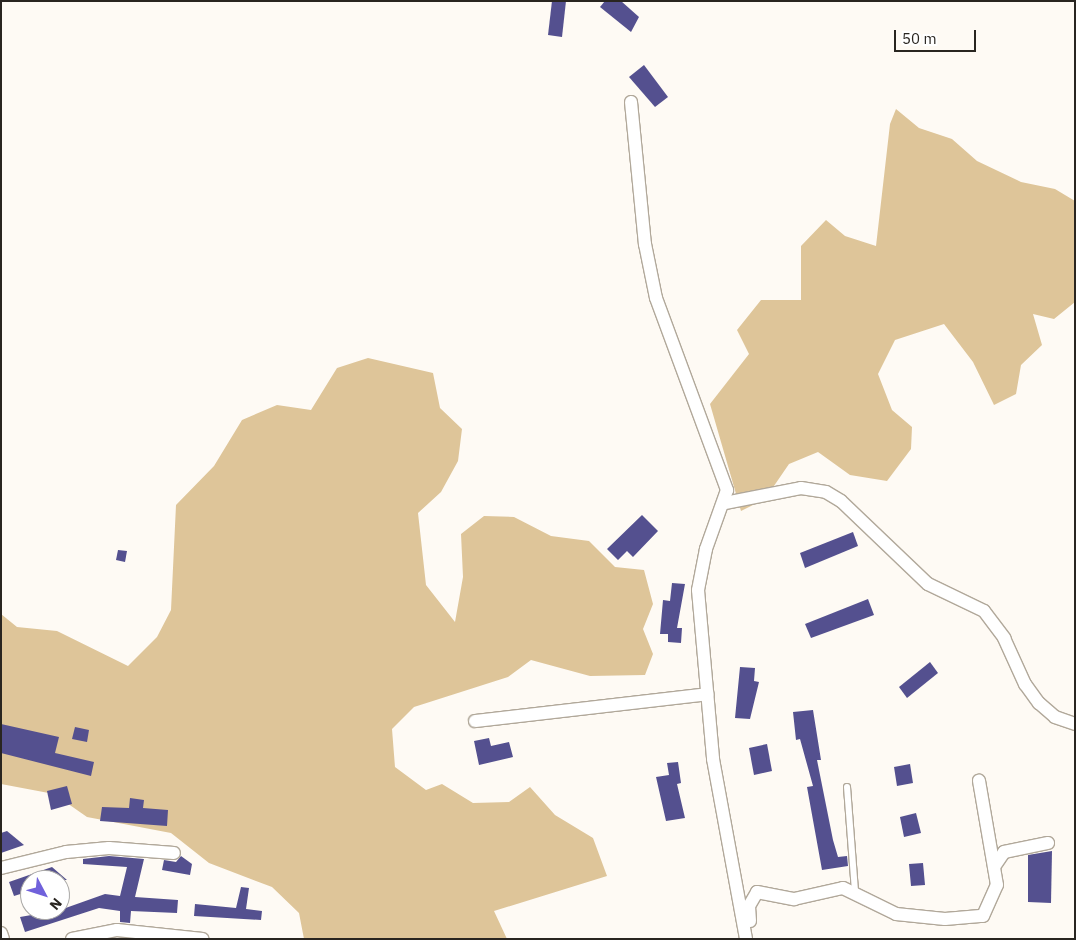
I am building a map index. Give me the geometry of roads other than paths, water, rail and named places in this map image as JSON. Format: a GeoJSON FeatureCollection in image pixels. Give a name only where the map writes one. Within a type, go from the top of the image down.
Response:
{"type":"FeatureCollection","features":[{"type":"Feature","properties":{"kind":"street"},"geometry":{"type":"LineString","coordinates":[[631,102],[645,244],[656,298],[719,464],[727,490],[725,503],[706,549],[698,590],[713,758],[748,939]]}},
{"type":"Feature","properties":{"kind":"street"},"geometry":{"type":"LineString","coordinates":[[725,503],[801,488],[826,492],[841,501],[928,584],[984,612],[1004,638],[1025,684],[1039,703],[1055,718],[1075,724]]}},
{"type":"Feature","properties":{"kind":"street"},"geometry":{"type":"LineString","coordinates":[[474,721],[707,694]]}},
{"type":"Feature","properties":{"kind":"street"},"geometry":{"type":"LineString","coordinates":[[748,939],[749,906],[757,892],[794,899],[843,888],[896,914],[945,919],[983,916],[997,885],[979,781]]}},
{"type":"Feature","properties":{"kind":"street"},"geometry":{"type":"LineString","coordinates":[[994,867],[1004,852],[1048,843]]}},
{"type":"Feature","properties":{"kind":"street"},"geometry":{"type":"LineString","coordinates":[[1,868],[66,852],[109,848],[174,852]]}},
{"type":"Feature","properties":{"kind":"street"},"geometry":{"type":"LineString","coordinates":[[72,939],[116,930],[203,939]]}},
{"type":"Feature","properties":{"kind":"street"},"geometry":{"type":"LineString","coordinates":[[1,933],[3,939]]}},
{"type":"Feature","properties":{"kind":"lane"},"geometry":{"type":"LineString","coordinates":[[843,888],[855,891],[847,787]]}}]}
